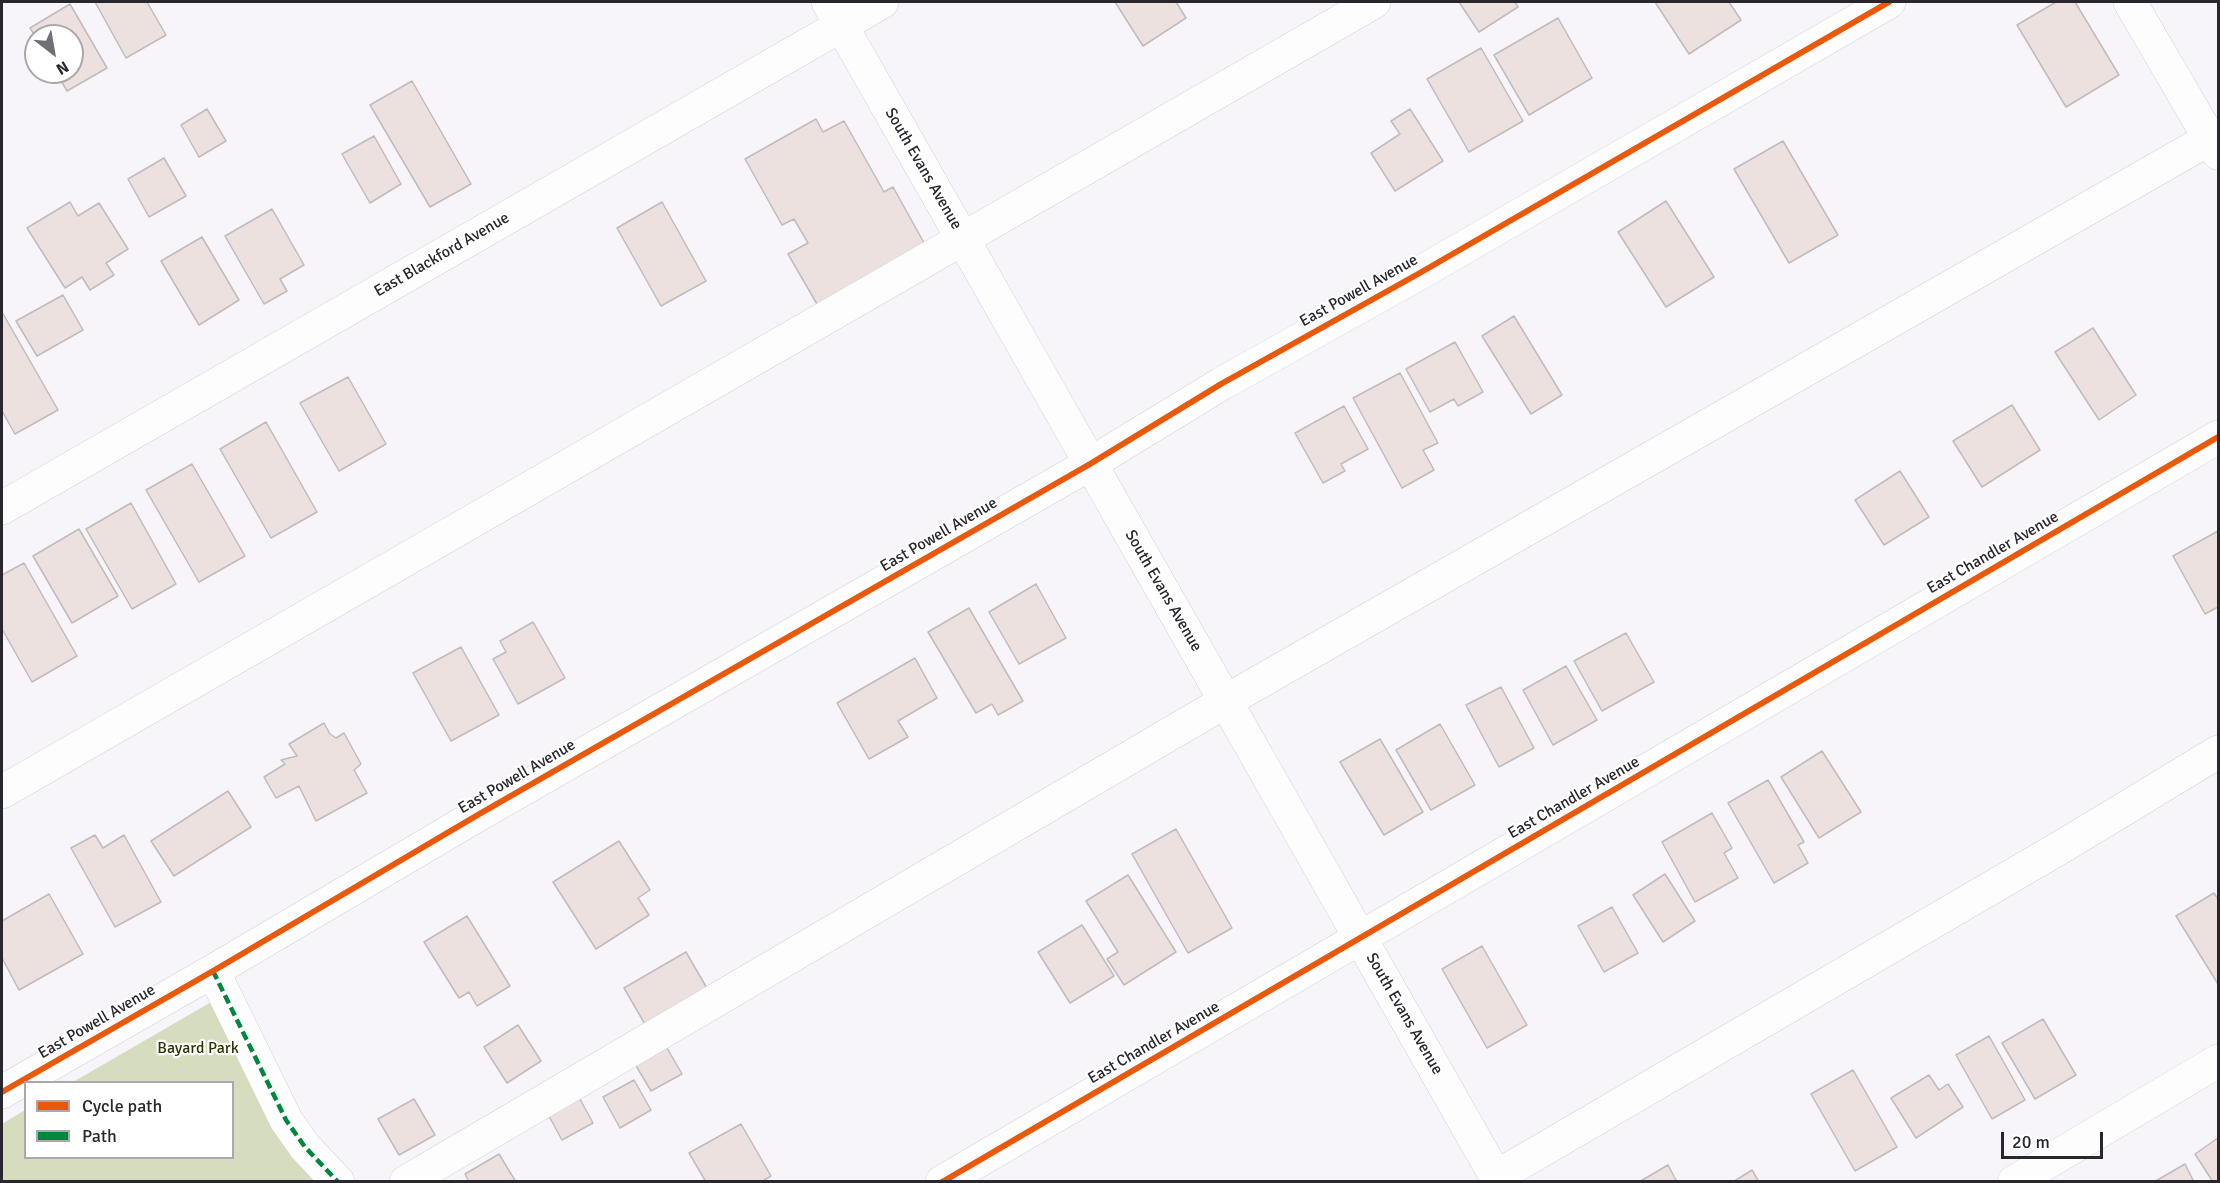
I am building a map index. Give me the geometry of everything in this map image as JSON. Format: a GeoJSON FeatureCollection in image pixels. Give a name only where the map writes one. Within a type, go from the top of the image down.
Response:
{"type":"FeatureCollection","features":[{"type":"Feature","properties":{"kind":"street","name":"East Blackford Avenue"},"geometry":{"type":"LineString","coordinates":[[2,508],[834,13],[882,2]]}},
{"type":"Feature","properties":{"kind":"street"},"geometry":{"type":"LineString","coordinates":[[2,792],[1374,2]]}},
{"type":"Feature","properties":{"kind":"street","name":"East Powell Avenue"},"geometry":{"type":"LineString","coordinates":[[3,1088],[213,971],[491,807],[1090,464],[1221,384],[1418,274],[1889,2]]}},
{"type":"Feature","properties":{"kind":"street"},"geometry":{"type":"LineString","coordinates":[[406,1182],[1226,701],[2216,142],[2130,2]]}},
{"type":"Feature","properties":{"kind":"street","name":"South Evans Avenue"},"geometry":{"type":"LineString","coordinates":[[834,13],[1497,1179]]}},
{"type":"Feature","properties":{"kind":"street","name":"East Chandler Avenue"},"geometry":{"type":"LineString","coordinates":[[942,1182],[2218,437]]}},
{"type":"Feature","properties":{"kind":"street"},"geometry":{"type":"LineString","coordinates":[[1497,1179],[2058,849],[2218,752]]}},
{"type":"Feature","properties":{"kind":"street"},"geometry":{"type":"LineString","coordinates":[[213,971],[286,1120],[305,1147],[338,1182]]}},
{"type":"Feature","properties":{"kind":"street"},"geometry":{"type":"LineString","coordinates":[[2014,1182],[2218,1061]]}},
{"type":"Feature","properties":{"kind":"green space","name":"Bayard Park"},"geometry":{"type":"Polygon","coordinates":[[[213,1001],[320,1181],[2,1181],[2,1124],[24,1111],[24,1159],[234,1159],[234,1081],[75,1081],[213,1001]]]}},
{"type":"Feature","properties":{"kind":"building"},"geometry":{"type":"Polygon","coordinates":[[[95,2],[147,2],[166,35],[126,58],[95,2]]]}},
{"type":"Feature","properties":{"kind":"building"},"geometry":{"type":"Polygon","coordinates":[[[1115,2],[1176,2],[1186,18],[1143,46],[1115,2]]]}},
{"type":"Feature","properties":{"kind":"building"},"geometry":{"type":"Polygon","coordinates":[[[1459,2],[1515,2],[1518,7],[1479,32],[1459,2]]]}},
{"type":"Feature","properties":{"kind":"building"},"geometry":{"type":"Polygon","coordinates":[[[1655,2],[1729,2],[1741,20],[1689,54],[1655,2]]]}},
{"type":"Feature","properties":{"kind":"building"},"geometry":{"type":"Polygon","coordinates":[[[2056,2],[2075,2],[2119,75],[2066,107],[2017,25],[2056,2]]]}},
{"type":"Feature","properties":{"kind":"building"},"geometry":{"type":"Polygon","coordinates":[[[70,4],[82,24],[37,24],[70,4]]]}},
{"type":"Feature","properties":{"kind":"building"},"geometry":{"type":"Polygon","coordinates":[[[1558,18],[1592,78],[1529,115],[1494,55],[1558,18]]]}},
{"type":"Feature","properties":{"kind":"building"},"geometry":{"type":"Polygon","coordinates":[[[84,28],[107,68],[84,81],[84,28]]]}},
{"type":"Feature","properties":{"kind":"building"},"geometry":{"type":"Polygon","coordinates":[[[1481,48],[1523,121],[1469,152],[1427,79],[1481,48]]]}},
{"type":"Feature","properties":{"kind":"building"},"geometry":{"type":"Polygon","coordinates":[[[412,81],[471,184],[430,207],[370,105],[412,81]]]}},
{"type":"Feature","properties":{"kind":"building"},"geometry":{"type":"Polygon","coordinates":[[[63,84],[79,84],[67,91],[63,84]]]}},
{"type":"Feature","properties":{"kind":"building"},"geometry":{"type":"Polygon","coordinates":[[[207,109],[226,141],[199,157],[181,125],[207,109]]]}},
{"type":"Feature","properties":{"kind":"building"},"geometry":{"type":"Polygon","coordinates":[[[1410,109],[1443,161],[1395,191],[1371,153],[1400,134],[1391,121],[1410,109]]]}},
{"type":"Feature","properties":{"kind":"building"},"geometry":{"type":"Polygon","coordinates":[[[816,119],[823,132],[844,121],[884,192],[893,187],[928,250],[821,311],[788,254],[808,243],[794,219],[782,225],[745,159],[816,119]]]}},
{"type":"Feature","properties":{"kind":"building"},"geometry":{"type":"Polygon","coordinates":[[[374,136],[401,184],[370,203],[342,154],[374,136]]]}},
{"type":"Feature","properties":{"kind":"building"},"geometry":{"type":"Polygon","coordinates":[[[1783,141],[1838,235],[1789,263],[1734,169],[1783,141]]]}},
{"type":"Feature","properties":{"kind":"building"},"geometry":{"type":"Polygon","coordinates":[[[164,158],[186,196],[149,217],[128,179],[164,158]]]}},
{"type":"Feature","properties":{"kind":"building"},"geometry":{"type":"Polygon","coordinates":[[[1666,201],[1714,277],[1666,307],[1618,232],[1666,201]]]}},
{"type":"Feature","properties":{"kind":"building"},"geometry":{"type":"Polygon","coordinates":[[[70,202],[78,216],[99,203],[128,249],[106,263],[114,275],[90,290],[82,277],[65,288],[27,228],[70,202]]]}},
{"type":"Feature","properties":{"kind":"building"},"geometry":{"type":"Polygon","coordinates":[[[662,202],[706,281],[661,306],[617,228],[662,202]]]}},
{"type":"Feature","properties":{"kind":"building"},"geometry":{"type":"Polygon","coordinates":[[[272,209],[304,265],[280,279],[287,291],[264,304],[225,236],[272,209]]]}},
{"type":"Feature","properties":{"kind":"building"},"geometry":{"type":"Polygon","coordinates":[[[202,237],[239,300],[199,325],[161,261],[202,237]]]}},
{"type":"Feature","properties":{"kind":"building"},"geometry":{"type":"Polygon","coordinates":[[[63,295],[83,330],[37,356],[16,321],[63,295]]]}},
{"type":"Feature","properties":{"kind":"building"},"geometry":{"type":"Polygon","coordinates":[[[2,312],[58,410],[15,434],[2,411],[2,312]]]}},
{"type":"Feature","properties":{"kind":"building"},"geometry":{"type":"Polygon","coordinates":[[[1514,316],[1562,395],[1531,414],[1482,336],[1514,316]]]}},
{"type":"Feature","properties":{"kind":"building"},"geometry":{"type":"Polygon","coordinates":[[[2093,328],[2136,395],[2099,420],[2055,352],[2093,328]]]}},
{"type":"Feature","properties":{"kind":"building"},"geometry":{"type":"Polygon","coordinates":[[[1455,342],[1483,392],[1458,406],[1454,399],[1430,412],[1406,369],[1455,342]]]}},
{"type":"Feature","properties":{"kind":"building"},"geometry":{"type":"Polygon","coordinates":[[[1400,373],[1438,443],[1423,450],[1434,470],[1402,488],[1353,398],[1400,373]]]}},
{"type":"Feature","properties":{"kind":"building"},"geometry":{"type":"Polygon","coordinates":[[[348,377],[386,444],[339,471],[300,403],[348,377]]]}},
{"type":"Feature","properties":{"kind":"building"},"geometry":{"type":"Polygon","coordinates":[[[2012,405],[2040,450],[1982,487],[1953,441],[2012,405]]]}},
{"type":"Feature","properties":{"kind":"building"},"geometry":{"type":"Polygon","coordinates":[[[1344,406],[1368,449],[1341,464],[1345,471],[1323,483],[1295,433],[1344,406]]]}},
{"type":"Feature","properties":{"kind":"building"},"geometry":{"type":"Polygon","coordinates":[[[266,422],[317,512],[271,538],[220,449],[266,422]]]}},
{"type":"Feature","properties":{"kind":"building"},"geometry":{"type":"Polygon","coordinates":[[[192,464],[245,556],[199,582],[146,490],[192,464]]]}},
{"type":"Feature","properties":{"kind":"building"},"geometry":{"type":"Polygon","coordinates":[[[1900,471],[1929,517],[1884,545],[1855,500],[1900,471]]]}},
{"type":"Feature","properties":{"kind":"building"},"geometry":{"type":"Polygon","coordinates":[[[131,503],[176,584],[132,609],[86,529],[131,503]]]}},
{"type":"Feature","properties":{"kind":"building"},"geometry":{"type":"Polygon","coordinates":[[[79,529],[118,596],[72,623],[33,556],[79,529]]]}},
{"type":"Feature","properties":{"kind":"building"},"geometry":{"type":"Polygon","coordinates":[[[2218,531],[2218,607],[2205,614],[2173,556],[2218,531]]]}},
{"type":"Feature","properties":{"kind":"building"},"geometry":{"type":"Polygon","coordinates":[[[24,563],[77,656],[32,682],[2,629],[2,575],[24,563]]]}},
{"type":"Feature","properties":{"kind":"building"},"geometry":{"type":"Polygon","coordinates":[[[1036,584],[1066,638],[1019,664],[989,612],[1036,584]]]}},
{"type":"Feature","properties":{"kind":"building"},"geometry":{"type":"Polygon","coordinates":[[[969,608],[1023,701],[998,715],[992,704],[976,713],[928,632],[969,608]]]}},
{"type":"Feature","properties":{"kind":"building"},"geometry":{"type":"Polygon","coordinates":[[[533,622],[565,678],[518,704],[493,659],[506,652],[500,641],[533,622]]]}},
{"type":"Feature","properties":{"kind":"building"},"geometry":{"type":"Polygon","coordinates":[[[1626,633],[1654,682],[1602,711],[1574,661],[1626,633]]]}},
{"type":"Feature","properties":{"kind":"building"},"geometry":{"type":"Polygon","coordinates":[[[461,647],[499,715],[451,741],[413,673],[461,647]]]}},
{"type":"Feature","properties":{"kind":"building"},"geometry":{"type":"Polygon","coordinates":[[[915,658],[937,698],[898,721],[908,737],[869,759],[837,703],[915,658]]]}},
{"type":"Feature","properties":{"kind":"building"},"geometry":{"type":"Polygon","coordinates":[[[1566,666],[1597,720],[1553,745],[1523,690],[1566,666]]]}},
{"type":"Feature","properties":{"kind":"building"},"geometry":{"type":"Polygon","coordinates":[[[1501,687],[1534,748],[1499,767],[1466,705],[1501,687]]]}},
{"type":"Feature","properties":{"kind":"building"},"geometry":{"type":"Polygon","coordinates":[[[324,723],[330,734],[336,738],[344,733],[361,764],[354,770],[367,793],[316,821],[299,786],[276,798],[264,777],[285,764],[281,760],[297,756],[289,744],[324,723]]]}},
{"type":"Feature","properties":{"kind":"building"},"geometry":{"type":"Polygon","coordinates":[[[1440,724],[1475,785],[1431,810],[1396,750],[1440,724]]]}},
{"type":"Feature","properties":{"kind":"building"},"geometry":{"type":"Polygon","coordinates":[[[1380,739],[1423,812],[1384,835],[1340,762],[1380,739]]]}},
{"type":"Feature","properties":{"kind":"building"},"geometry":{"type":"Polygon","coordinates":[[[1822,751],[1861,812],[1819,838],[1781,777],[1822,751]]]}},
{"type":"Feature","properties":{"kind":"building"},"geometry":{"type":"Polygon","coordinates":[[[1768,780],[1804,842],[1798,845],[1808,863],[1774,883],[1728,803],[1768,780]]]}},
{"type":"Feature","properties":{"kind":"building"},"geometry":{"type":"Polygon","coordinates":[[[228,791],[251,827],[174,876],[151,841],[228,791]]]}},
{"type":"Feature","properties":{"kind":"building"},"geometry":{"type":"Polygon","coordinates":[[[1712,813],[1732,848],[1724,853],[1738,878],[1695,902],[1662,842],[1712,813]]]}},
{"type":"Feature","properties":{"kind":"building"},"geometry":{"type":"Polygon","coordinates":[[[1176,829],[1232,928],[1188,953],[1132,854],[1176,829]]]}},
{"type":"Feature","properties":{"kind":"building"},"geometry":{"type":"Polygon","coordinates":[[[95,835],[103,848],[124,835],[161,902],[115,927],[71,848],[95,835]]]}},
{"type":"Feature","properties":{"kind":"building"},"geometry":{"type":"Polygon","coordinates":[[[619,841],[650,890],[638,898],[649,915],[596,949],[553,882],[619,841]]]}},
{"type":"Feature","properties":{"kind":"building"},"geometry":{"type":"Polygon","coordinates":[[[1665,874],[1695,921],[1663,942],[1633,895],[1665,874]]]}},
{"type":"Feature","properties":{"kind":"building"},"geometry":{"type":"Polygon","coordinates":[[[1128,875],[1176,952],[1124,985],[1107,959],[1118,952],[1086,901],[1128,875]]]}},
{"type":"Feature","properties":{"kind":"building"},"geometry":{"type":"Polygon","coordinates":[[[2214,893],[2218,899],[2218,984],[2176,916],[2214,893]]]}},
{"type":"Feature","properties":{"kind":"building"},"geometry":{"type":"Polygon","coordinates":[[[49,894],[83,954],[19,990],[2,958],[2,921],[49,894]]]}},
{"type":"Feature","properties":{"kind":"building"},"geometry":{"type":"Polygon","coordinates":[[[1612,907],[1638,953],[1604,972],[1578,926],[1612,907]]]}},
{"type":"Feature","properties":{"kind":"building"},"geometry":{"type":"Polygon","coordinates":[[[467,916],[510,986],[477,1006],[469,992],[459,998],[424,942],[467,916]]]}},
{"type":"Feature","properties":{"kind":"building"},"geometry":{"type":"Polygon","coordinates":[[[1082,925],[1114,976],[1070,1003],[1038,952],[1082,925]]]}},
{"type":"Feature","properties":{"kind":"building"},"geometry":{"type":"Polygon","coordinates":[[[1482,946],[1527,1025],[1487,1048],[1442,969],[1482,946]]]}},
{"type":"Feature","properties":{"kind":"building"},"geometry":{"type":"Polygon","coordinates":[[[686,952],[708,990],[646,1026],[624,988],[686,952]]]}},
{"type":"Feature","properties":{"kind":"building"},"geometry":{"type":"Polygon","coordinates":[[[2043,1019],[2076,1075],[2035,1099],[2002,1043],[2043,1019]]]}},
{"type":"Feature","properties":{"kind":"building"},"geometry":{"type":"Polygon","coordinates":[[[518,1025],[541,1061],[507,1083],[484,1047],[518,1025]]]}},
{"type":"Feature","properties":{"kind":"building"},"geometry":{"type":"Polygon","coordinates":[[[1989,1036],[2025,1100],[1992,1119],[1956,1055],[1989,1036]]]}},
{"type":"Feature","properties":{"kind":"building"},"geometry":{"type":"Polygon","coordinates":[[[663,1041],[682,1074],[651,1091],[632,1059],[663,1041]]]}},
{"type":"Feature","properties":{"kind":"building"},"geometry":{"type":"Polygon","coordinates":[[[1853,1070],[1897,1147],[1855,1171],[1811,1094],[1853,1070]]]}},
{"type":"Feature","properties":{"kind":"building"},"geometry":{"type":"Polygon","coordinates":[[[1929,1075],[1939,1090],[1948,1084],[1963,1107],[1916,1138],[1891,1098],[1929,1075]]]}},
{"type":"Feature","properties":{"kind":"building"},"geometry":{"type":"Polygon","coordinates":[[[634,1080],[651,1110],[620,1128],[603,1097],[634,1080]]]}},
{"type":"Feature","properties":{"kind":"building"},"geometry":{"type":"Polygon","coordinates":[[[575,1090],[593,1123],[562,1140],[544,1107],[575,1090]]]}},
{"type":"Feature","properties":{"kind":"building"},"geometry":{"type":"Polygon","coordinates":[[[414,1099],[435,1135],[399,1155],[378,1119],[414,1099]]]}},
{"type":"Feature","properties":{"kind":"building"},"geometry":{"type":"Polygon","coordinates":[[[741,1124],[771,1176],[761,1182],[706,1182],[689,1153],[741,1124]]]}},
{"type":"Feature","properties":{"kind":"building"},"geometry":{"type":"Polygon","coordinates":[[[2218,1138],[2218,1182],[2213,1182],[2195,1154],[2218,1138]]]}},
{"type":"Feature","properties":{"kind":"building"},"geometry":{"type":"Polygon","coordinates":[[[499,1154],[516,1182],[469,1182],[465,1174],[499,1154]]]}},
{"type":"Feature","properties":{"kind":"building"},"geometry":{"type":"Polygon","coordinates":[[[2185,1164],[2194,1182],[2154,1182],[2185,1164]]]}},
{"type":"Feature","properties":{"kind":"building"},"geometry":{"type":"Polygon","coordinates":[[[1668,1165],[1677,1182],[1639,1182],[1668,1165]]]}},
{"type":"Feature","properties":{"kind":"building"},"geometry":{"type":"Polygon","coordinates":[[[1752,1170],[1759,1182],[1733,1182],[1752,1170]]]}},
{"type":"Feature","properties":{"kind":"marked path"},"geometry":{"type":"LineString","coordinates":[[213,971],[286,1120],[305,1147],[338,1182]]}},
{"type":"Feature","properties":{"kind":"cycle path"},"geometry":{"type":"LineString","coordinates":[[2,1092],[481,813],[1090,464],[1221,384],[1418,274],[1889,2]]}},
{"type":"Feature","properties":{"kind":"cycle path"},"geometry":{"type":"LineString","coordinates":[[942,1182],[2218,437]]}}]}
